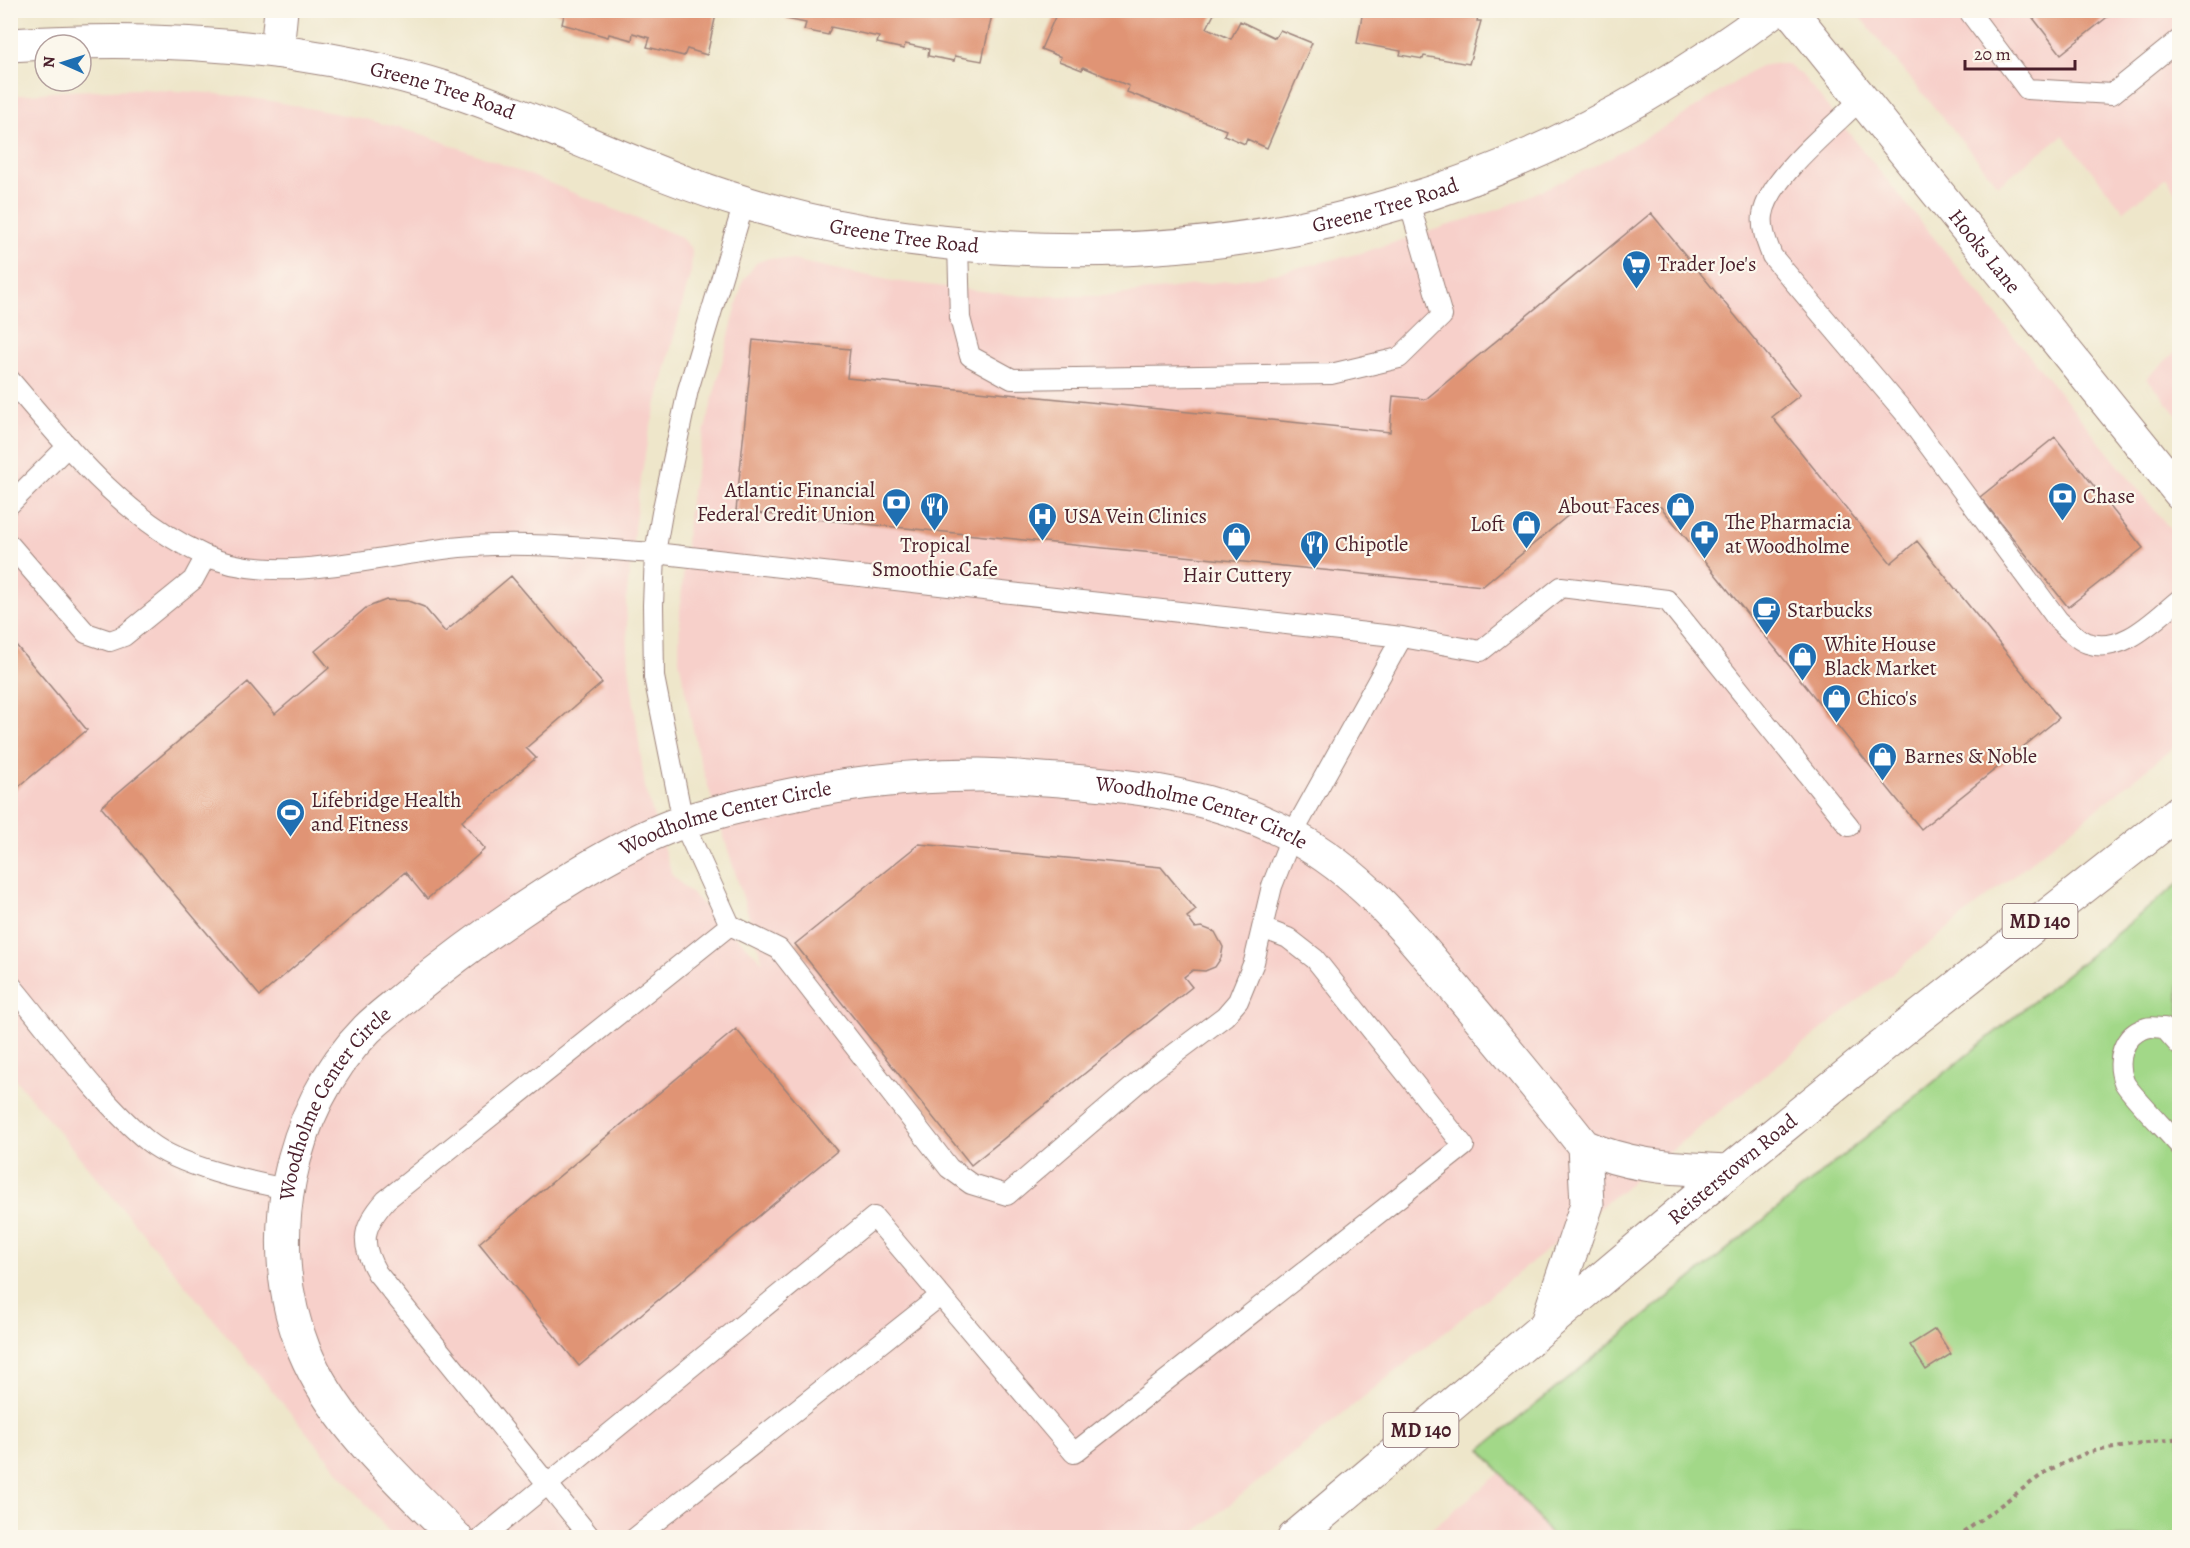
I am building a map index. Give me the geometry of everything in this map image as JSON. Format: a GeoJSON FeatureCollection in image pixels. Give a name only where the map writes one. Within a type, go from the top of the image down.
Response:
{"type":"FeatureCollection","features":[{"type":"Feature","properties":{"kind":"street"},"geometry":{"type":"LineString","coordinates":[[278,51],[281,10]]}},
{"type":"Feature","properties":{"kind":"street","name":"Greene Tree Road"},"geometry":{"type":"LineString","coordinates":[[10,45],[148,40],[216,43],[278,51],[448,89],[550,126],[672,179],[744,203],[868,234],[958,244],[1091,250],[1200,244],[1302,229],[1409,202],[1477,176],[1590,126],[1657,91],[1722,50],[1774,10]]}},
{"type":"Feature","properties":{"kind":"street","name":"Hooks Lane"},"geometry":{"type":"LineString","coordinates":[[1790,10],[1860,100],[2180,493]]}},
{"type":"Feature","properties":{"kind":"street","name":"Woodholme Center Circle"},"geometry":{"type":"LineString","coordinates":[[456,1538],[335,1410],[315,1375],[302,1345],[290,1307],[284,1266],[282,1226],[287,1189],[306,1124],[332,1075],[366,1029],[458,953],[545,894],[618,852],[682,822],[819,788],[896,778],[981,775],[1086,782],[1199,798],[1249,815],[1292,835],[1353,875],[1394,915],[1584,1146],[1610,1158],[1630,1163],[1729,1171]]}},
{"type":"Feature","properties":{"kind":"street","name":"Reisterstown Road"},"geometry":{"type":"LineString","coordinates":[[1294,1538],[1729,1171],[1901,1031],[2180,811]]}},
{"type":"Feature","properties":{"kind":"street"},"geometry":{"type":"LineString","coordinates":[[1547,1323],[1587,1203],[1584,1146]]}},
{"type":"Feature","properties":{"kind":"lane"},"geometry":{"type":"LineString","coordinates":[[1968,10],[2027,89],[2112,94],[2180,39]]}},
{"type":"Feature","properties":{"kind":"lane"},"geometry":{"type":"LineString","coordinates":[[1860,100],[1778,181],[1765,208],[1764,234],[1772,256],[1904,412],[2058,620],[2086,643],[2108,645],[2124,640],[2180,598]]}},
{"type":"Feature","properties":{"kind":"lane"},"geometry":{"type":"LineString","coordinates":[[958,244],[960,318],[970,356],[1012,379],[1331,374],[1399,358],[1442,316],[1409,202]]}},
{"type":"Feature","properties":{"kind":"lane"},"geometry":{"type":"LineString","coordinates":[[744,203],[688,390],[655,553],[652,605],[654,677],[682,822],[730,925],[779,949],[949,1168],[971,1184],[1007,1195],[1149,1073],[1226,1016],[1247,984],[1272,886],[1292,835],[1402,637]]}},
{"type":"Feature","properties":{"kind":"lane"},"geometry":{"type":"LineString","coordinates":[[10,380],[68,446],[117,496],[166,535],[206,556],[242,565],[281,568],[333,566],[474,546],[570,547],[655,553],[1402,637],[1481,651],[1561,587],[1666,600],[1849,826]]}},
{"type":"Feature","properties":{"kind":"lane"},"geometry":{"type":"LineString","coordinates":[[10,504],[68,446]]}},
{"type":"Feature","properties":{"kind":"lane"},"geometry":{"type":"LineString","coordinates":[[10,545],[86,633],[110,641],[124,636],[193,580],[206,556]]}},
{"type":"Feature","properties":{"kind":"lane"},"geometry":{"type":"LineString","coordinates":[[591,1538],[377,1273],[368,1257],[365,1244],[367,1227],[374,1213],[386,1200],[730,925]]}},
{"type":"Feature","properties":{"kind":"lane"},"geometry":{"type":"LineString","coordinates":[[482,1538],[874,1217],[1074,1453],[1464,1146],[1315,959],[1288,938],[1262,928]]}},
{"type":"Feature","properties":{"kind":"lane"},"geometry":{"type":"LineString","coordinates":[[10,984],[114,1108],[150,1143],[204,1167],[255,1183],[287,1189]]}},
{"type":"Feature","properties":{"kind":"lane"},"geometry":{"type":"LineString","coordinates":[[2180,1046],[2164,1028],[2145,1028],[2129,1038],[2122,1048],[2120,1065],[2125,1083],[2180,1146]]}},
{"type":"Feature","properties":{"kind":"lane"},"geometry":{"type":"LineString","coordinates":[[635,1538],[940,1296]]}},
{"type":"Feature","properties":{"kind":"path"},"geometry":{"type":"LineString","coordinates":[[1956,1538],[2047,1471],[2088,1452],[2180,1438]]}},
{"type":"Feature","properties":{"kind":"shaded area"},"geometry":{"type":"Polygon","coordinates":[[[1855,11],[2179,11],[2179,195],[2166,178],[2124,211],[2063,135],[1998,185],[1855,11]]]}},
{"type":"Feature","properties":{"kind":"shaded area"},"geometry":{"type":"Polygon","coordinates":[[[1787,64],[1801,74],[2179,540],[2179,743],[1189,1537],[393,1537],[11,1074],[10,96],[142,89],[209,93],[266,100],[365,119],[425,135],[525,173],[679,236],[692,249],[691,271],[648,437],[638,496],[626,602],[629,666],[645,788],[672,875],[763,962],[698,754],[679,660],[680,610],[690,500],[704,433],[743,281],[756,263],[769,258],[792,260],[893,281],[1024,296],[1110,296],[1258,277],[1361,253],[1503,208],[1592,167],[1673,122],[1760,66],[1787,64]]]}},
{"type":"Feature","properties":{"kind":"shaded area"},"geometry":{"type":"Polygon","coordinates":[[[2179,348],[2179,417],[2147,378],[2179,348]]]}},
{"type":"Feature","properties":{"kind":"shaded area"},"geometry":{"type":"Polygon","coordinates":[[[1500,1473],[1553,1537],[1421,1537],[1500,1473]]]}},
{"type":"Feature","properties":{"kind":"green space"},"geometry":{"type":"Polygon","coordinates":[[[2179,883],[2179,1537],[1553,1537],[1481,1449],[2179,883]]]}},
{"type":"Feature","properties":{"kind":"building"},"geometry":{"type":"Polygon","coordinates":[[[551,10],[717,10],[707,55],[687,49],[684,56],[647,47],[650,38],[633,33],[632,40],[609,34],[608,37],[562,24],[564,15],[551,10]]]}},
{"type":"Feature","properties":{"kind":"building"},"geometry":{"type":"Polygon","coordinates":[[[788,10],[993,10],[982,61],[955,56],[954,61],[928,56],[929,49],[905,44],[904,49],[877,43],[879,37],[831,27],[828,35],[804,30],[806,23],[786,19],[788,10]]]}},
{"type":"Feature","properties":{"kind":"building"},"geometry":{"type":"Polygon","coordinates":[[[1058,10],[1165,10],[1170,13],[1172,10],[1216,10],[1207,28],[1231,39],[1240,21],[1275,38],[1280,30],[1312,43],[1267,148],[1247,139],[1245,144],[1224,135],[1226,130],[1127,92],[1129,86],[1083,67],[1082,70],[1059,61],[1061,57],[1041,49],[1058,10]]]}},
{"type":"Feature","properties":{"kind":"building"},"geometry":{"type":"Polygon","coordinates":[[[1363,10],[1479,10],[1477,21],[1481,21],[1469,64],[1424,56],[1423,59],[1400,55],[1401,51],[1357,43],[1363,10]]]}},
{"type":"Feature","properties":{"kind":"building"},"geometry":{"type":"Polygon","coordinates":[[[2035,10],[2116,10],[2061,54],[2030,14],[2035,10]]]}},
{"type":"Feature","properties":{"kind":"building"},"geometry":{"type":"Polygon","coordinates":[[[1651,213],[1800,395],[1772,417],[1891,563],[1917,541],[2059,718],[1921,829],[1661,507],[1582,504],[1483,586],[736,511],[753,340],[850,349],[847,378],[1390,432],[1393,396],[1426,399],[1651,213]]]}},
{"type":"Feature","properties":{"kind":"building","name":"Chase"},"geometry":{"type":"Polygon","coordinates":[[[2055,437],[2143,548],[2068,607],[1980,497],[2055,437]]]}},
{"type":"Feature","properties":{"kind":"building"},"geometry":{"type":"Polygon","coordinates":[[[511,576],[602,683],[526,748],[536,758],[462,821],[485,849],[427,899],[405,872],[260,996],[101,807],[248,682],[275,714],[329,668],[315,651],[366,608],[386,600],[408,601],[424,607],[445,632],[511,576]]]}},
{"type":"Feature","properties":{"kind":"building"},"geometry":{"type":"Polygon","coordinates":[[[10,638],[87,730],[10,794],[10,638]]]}},
{"type":"Feature","properties":{"kind":"building"},"geometry":{"type":"Polygon","coordinates":[[[919,844],[1161,867],[1196,910],[1187,917],[1195,928],[1202,927],[1215,932],[1223,947],[1221,958],[1215,967],[1205,971],[1193,970],[1184,977],[1192,987],[971,1165],[795,944],[919,844]]]}},
{"type":"Feature","properties":{"kind":"building"},"geometry":{"type":"Polygon","coordinates":[[[736,1029],[837,1151],[579,1366],[479,1243],[736,1029]]]}},
{"type":"Feature","properties":{"kind":"building"},"geometry":{"type":"Polygon","coordinates":[[[1935,1329],[1951,1354],[1926,1370],[1910,1345],[1935,1329]]]}},
{"type":"Feature","properties":{"kind":"place","name":"Trader Joe's"},"geometry":{"type":"Point","coordinates":[1637,290]}},
{"type":"Feature","properties":{"kind":"place","name":"Chase"},"geometry":{"type":"Point","coordinates":[2062,522]}},
{"type":"Feature","properties":{"kind":"place","name":"Atlantic Financial Federal Credit Union"},"geometry":{"type":"Point","coordinates":[896,528]}},
{"type":"Feature","properties":{"kind":"place","name":"Tropical Smoothie Cafe"},"geometry":{"type":"Point","coordinates":[935,532]}},
{"type":"Feature","properties":{"kind":"place","name":"About Faces"},"geometry":{"type":"Point","coordinates":[1681,532]}},
{"type":"Feature","properties":{"kind":"place","name":"USA Vein Clinics"},"geometry":{"type":"Point","coordinates":[1043,542]}},
{"type":"Feature","properties":{"kind":"place","name":"Loft"},"geometry":{"type":"Point","coordinates":[1526,550]}},
{"type":"Feature","properties":{"kind":"place","name":"The Pharmacia at Woodholme"},"geometry":{"type":"Point","coordinates":[1704,560]}},
{"type":"Feature","properties":{"kind":"place","name":"Hair Cuttery"},"geometry":{"type":"Point","coordinates":[1237,562]}},
{"type":"Feature","properties":{"kind":"place","name":"Chipotle"},"geometry":{"type":"Point","coordinates":[1314,570]}},
{"type":"Feature","properties":{"kind":"place","name":"Starbucks"},"geometry":{"type":"Point","coordinates":[1766,636]}},
{"type":"Feature","properties":{"kind":"place","name":"White House Black Market"},"geometry":{"type":"Point","coordinates":[1803,682]}},
{"type":"Feature","properties":{"kind":"place","name":"Chico's"},"geometry":{"type":"Point","coordinates":[1836,724]}},
{"type":"Feature","properties":{"kind":"place","name":"Barnes & Noble"},"geometry":{"type":"Point","coordinates":[1883,782]}},
{"type":"Feature","properties":{"kind":"place","name":"Lifebridge Health and Fitness"},"geometry":{"type":"Point","coordinates":[290,838]}}]}
